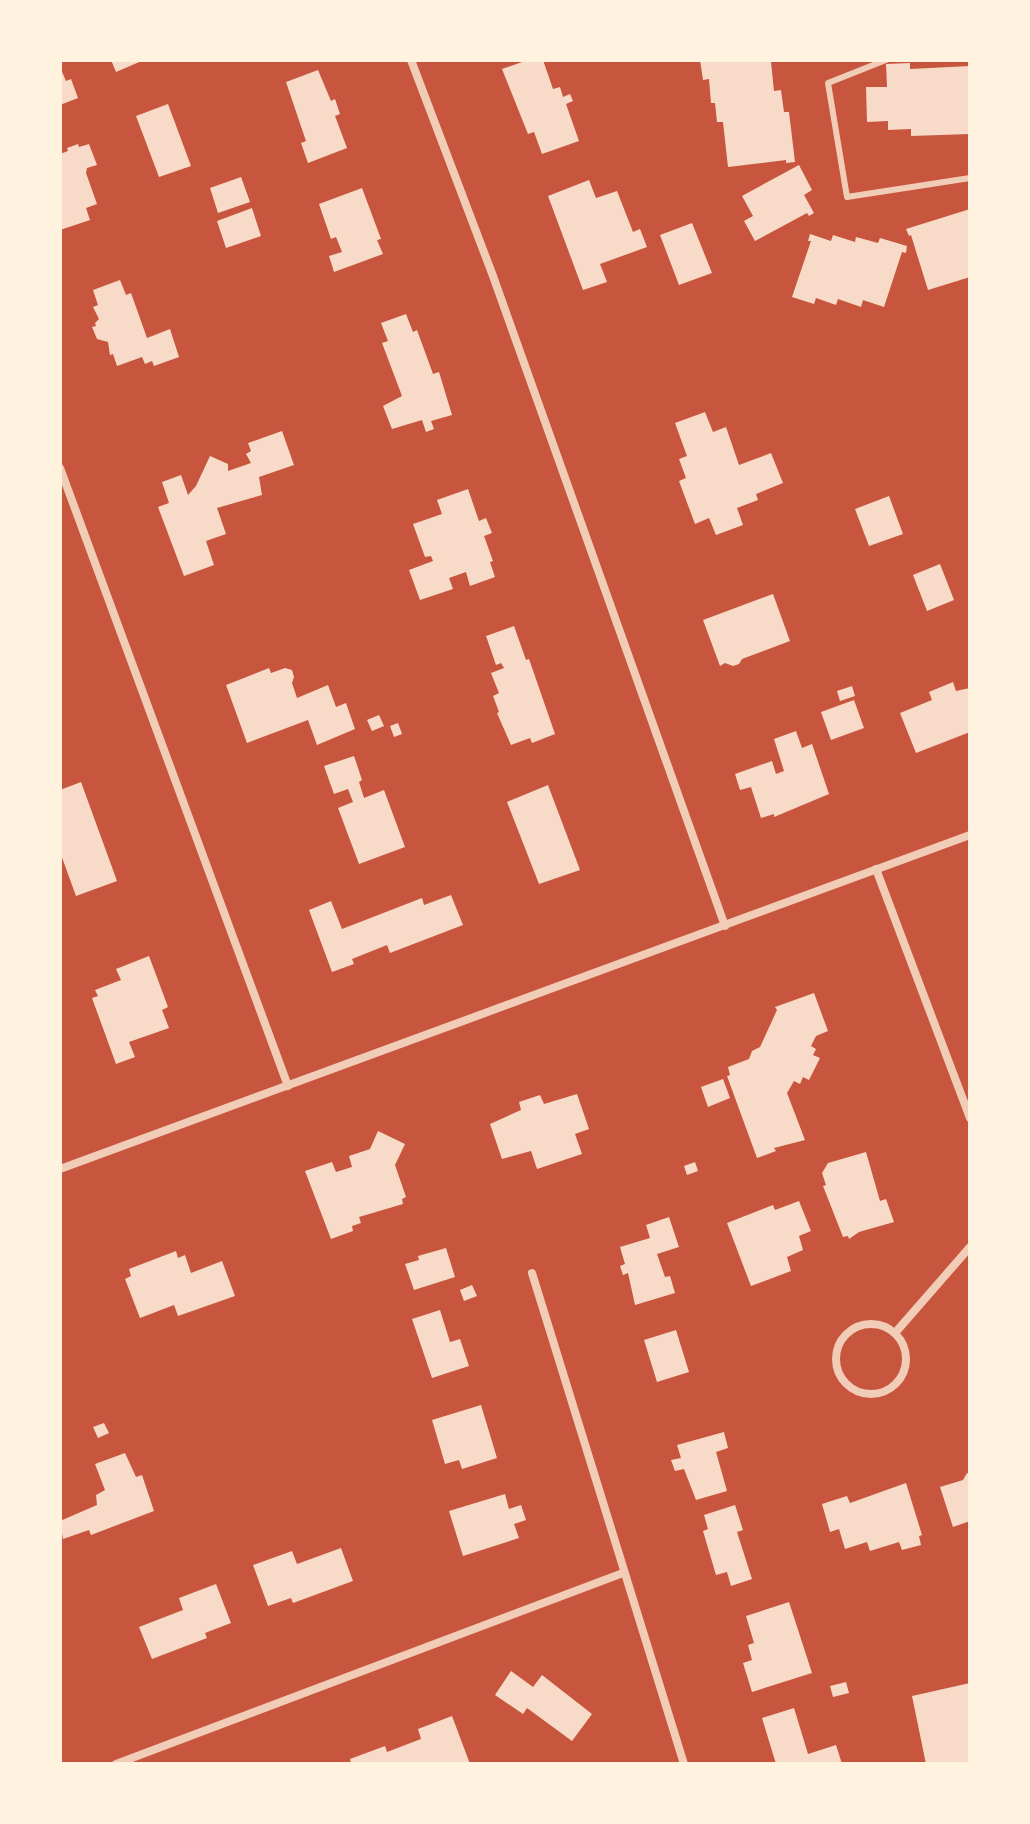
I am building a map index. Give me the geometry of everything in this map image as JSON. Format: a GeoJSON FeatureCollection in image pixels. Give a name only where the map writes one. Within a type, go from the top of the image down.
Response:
{"type":"FeatureCollection","features":[{"type":"Feature","properties":{"kind":"street"},"geometry":{"type":"LineString","coordinates":[[411,60],[498,291],[725,926]]}},
{"type":"Feature","properties":{"kind":"street"},"geometry":{"type":"LineString","coordinates":[[60,468],[288,1086]]}},
{"type":"Feature","properties":{"kind":"street"},"geometry":{"type":"LineString","coordinates":[[60,1169],[970,835]]}},
{"type":"Feature","properties":{"kind":"street"},"geometry":{"type":"LineString","coordinates":[[876,869],[970,1118]]}},
{"type":"Feature","properties":{"kind":"street"},"geometry":{"type":"LineString","coordinates":[[895,1333],[970,1247]]}},
{"type":"Feature","properties":{"kind":"street"},"geometry":{"type":"LineString","coordinates":[[532,1273],[684,1764]]}},
{"type":"Feature","properties":{"kind":"street"},"geometry":{"type":"LineString","coordinates":[[869,1324],[883,1326],[895,1333],[903,1344],[906,1358],[896,1383],[885,1391],[872,1394],[858,1392],[847,1385],[839,1374],[836,1360],[838,1347],[845,1335],[856,1327],[869,1324]]}},
{"type":"Feature","properties":{"kind":"street"},"geometry":{"type":"LineString","coordinates":[[116,1764],[623,1573]]}},
{"type":"Feature","properties":{"kind":"lane"},"geometry":{"type":"LineString","coordinates":[[886,60],[828,83],[847,197],[970,178]]}},
{"type":"Feature","properties":{"kind":"building"},"geometry":{"type":"Polygon","coordinates":[[[111,60],[144,60],[116,72],[111,60]]]}},
{"type":"Feature","properties":{"kind":"building"},"geometry":{"type":"Polygon","coordinates":[[[528,60],[543,60],[553,89],[560,87],[563,97],[570,94],[573,101],[566,104],[579,141],[542,154],[534,132],[528,134],[502,69],[528,60]]]}},
{"type":"Feature","properties":{"kind":"building"},"geometry":{"type":"Polygon","coordinates":[[[700,60],[771,62],[774,91],[781,90],[784,112],[789,112],[795,162],[786,163],[786,160],[728,167],[723,122],[717,122],[715,103],[711,103],[709,79],[703,80],[700,60]]]}},
{"type":"Feature","properties":{"kind":"building"},"geometry":{"type":"Polygon","coordinates":[[[910,63],[910,69],[970,66],[970,134],[911,136],[911,129],[888,130],[888,121],[867,122],[866,87],[887,87],[886,64],[910,63]]]}},
{"type":"Feature","properties":{"kind":"building"},"geometry":{"type":"Polygon","coordinates":[[[60,67],[66,81],[71,79],[78,98],[60,105],[60,67]]]}},
{"type":"Feature","properties":{"kind":"building"},"geometry":{"type":"Polygon","coordinates":[[[318,70],[331,101],[335,99],[340,114],[335,116],[347,148],[308,163],[301,143],[306,141],[286,82],[318,70]]]}},
{"type":"Feature","properties":{"kind":"building"},"geometry":{"type":"Polygon","coordinates":[[[168,104],[191,166],[159,177],[136,116],[168,104]]]}},
{"type":"Feature","properties":{"kind":"building"},"geometry":{"type":"Polygon","coordinates":[[[78,144],[79,147],[89,144],[97,165],[87,168],[86,173],[97,204],[86,208],[90,220],[60,230],[60,154],[78,144]]]}},
{"type":"Feature","properties":{"kind":"building"},"geometry":{"type":"Polygon","coordinates":[[[799,165],[812,190],[804,195],[814,213],[809,216],[807,213],[755,241],[744,221],[753,216],[742,196],[799,165]]]}},
{"type":"Feature","properties":{"kind":"building"},"geometry":{"type":"Polygon","coordinates":[[[241,177],[250,202],[218,213],[210,188],[241,177]]]}},
{"type":"Feature","properties":{"kind":"building"},"geometry":{"type":"Polygon","coordinates":[[[589,180],[596,198],[617,191],[633,232],[640,229],[647,247],[600,264],[607,282],[583,290],[548,196],[589,180]]]}},
{"type":"Feature","properties":{"kind":"building"},"geometry":{"type":"Polygon","coordinates":[[[362,188],[381,239],[377,240],[383,254],[334,272],[329,256],[342,252],[336,237],[331,239],[319,204],[362,188]]]}},
{"type":"Feature","properties":{"kind":"building"},"geometry":{"type":"Polygon","coordinates":[[[252,208],[261,236],[226,248],[217,221],[252,208]]]}},
{"type":"Feature","properties":{"kind":"building"},"geometry":{"type":"Polygon","coordinates":[[[970,209],[970,277],[928,290],[911,235],[906,229],[970,209]]]}},
{"type":"Feature","properties":{"kind":"building"},"geometry":{"type":"Polygon","coordinates":[[[692,223],[712,273],[679,285],[660,235],[692,223]]]}},
{"type":"Feature","properties":{"kind":"building"},"geometry":{"type":"Polygon","coordinates":[[[810,234],[831,241],[833,235],[855,242],[856,237],[878,243],[880,238],[907,246],[906,253],[902,252],[884,307],[863,300],[861,307],[838,299],[836,305],[816,298],[814,304],[792,297],[811,241],[808,241],[810,234]]]}},
{"type":"Feature","properties":{"kind":"building"},"geometry":{"type":"Polygon","coordinates":[[[120,280],[126,295],[131,293],[147,338],[170,329],[179,357],[154,366],[152,361],[145,364],[142,357],[117,366],[113,354],[110,355],[108,342],[97,339],[92,327],[99,319],[93,307],[98,305],[93,290],[120,280]]]}},
{"type":"Feature","properties":{"kind":"building"},"geometry":{"type":"Polygon","coordinates":[[[406,314],[413,332],[417,330],[433,374],[439,372],[452,415],[431,421],[434,429],[426,432],[422,420],[392,429],[383,406],[402,396],[382,343],[388,341],[381,323],[406,314]]]}},
{"type":"Feature","properties":{"kind":"building"},"geometry":{"type":"Polygon","coordinates":[[[705,412],[713,432],[726,427],[739,465],[771,453],[783,483],[756,494],[758,500],[737,508],[743,525],[716,535],[709,518],[695,524],[679,481],[686,478],[679,459],[687,456],[675,423],[705,412]]]}},
{"type":"Feature","properties":{"kind":"building"},"geometry":{"type":"Polygon","coordinates":[[[282,431],[294,465],[259,477],[262,495],[217,508],[226,534],[206,541],[214,565],[184,576],[158,507],[169,503],[162,482],[181,475],[188,495],[196,486],[210,456],[228,464],[228,471],[251,463],[246,454],[251,451],[248,443],[282,431]]]}},
{"type":"Feature","properties":{"kind":"building"},"geometry":{"type":"Polygon","coordinates":[[[468,489],[479,521],[486,518],[492,533],[484,536],[495,577],[470,586],[466,572],[449,578],[453,589],[420,600],[409,570],[433,561],[431,556],[425,557],[413,524],[442,514],[437,500],[468,489]]]}},
{"type":"Feature","properties":{"kind":"building"},"geometry":{"type":"Polygon","coordinates":[[[889,496],[903,534],[869,546],[855,509],[889,496]]]}},
{"type":"Feature","properties":{"kind":"building"},"geometry":{"type":"Polygon","coordinates":[[[940,564],[954,600],[927,611],[913,575],[940,564]]]}},
{"type":"Feature","properties":{"kind":"building"},"geometry":{"type":"Polygon","coordinates":[[[773,594],[790,641],[742,659],[739,664],[733,666],[725,663],[720,666],[703,620],[773,594]]]}},
{"type":"Feature","properties":{"kind":"building"},"geometry":{"type":"Polygon","coordinates":[[[514,626],[555,734],[532,743],[530,738],[511,745],[493,696],[499,693],[491,673],[504,668],[501,663],[496,665],[486,636],[514,626]]]}},
{"type":"Feature","properties":{"kind":"building"},"geometry":{"type":"Polygon","coordinates":[[[269,668],[271,673],[285,668],[292,670],[297,698],[328,685],[336,707],[346,703],[355,729],[317,745],[308,720],[247,743],[226,685],[269,668]]]}},
{"type":"Feature","properties":{"kind":"building"},"geometry":{"type":"Polygon","coordinates":[[[953,682],[956,691],[970,688],[970,732],[916,753],[900,713],[932,700],[929,692],[953,682]]]}},
{"type":"Feature","properties":{"kind":"building"},"geometry":{"type":"Polygon","coordinates":[[[852,686],[855,696],[840,701],[837,691],[852,686]]]}},
{"type":"Feature","properties":{"kind":"building"},"geometry":{"type":"Polygon","coordinates":[[[854,700],[864,728],[831,740],[821,712],[854,700]]]}},
{"type":"Feature","properties":{"kind":"building"},"geometry":{"type":"Polygon","coordinates":[[[379,715],[384,726],[372,731],[367,720],[379,715]]]}},
{"type":"Feature","properties":{"kind":"building"},"geometry":{"type":"Polygon","coordinates":[[[398,723],[402,734],[394,737],[390,726],[398,723]]]}},
{"type":"Feature","properties":{"kind":"building"},"geometry":{"type":"Polygon","coordinates":[[[796,731],[802,748],[812,744],[829,794],[774,817],[774,814],[761,818],[751,787],[740,790],[735,774],[772,761],[776,774],[784,771],[774,739],[796,731]]]}},
{"type":"Feature","properties":{"kind":"building"},"geometry":{"type":"Polygon","coordinates":[[[354,756],[364,798],[384,790],[405,847],[359,864],[338,808],[353,802],[348,789],[334,794],[324,766],[354,756]]]}},
{"type":"Feature","properties":{"kind":"building"},"geometry":{"type":"Polygon","coordinates":[[[81,782],[117,881],[76,896],[60,852],[60,790],[81,782]]]}},
{"type":"Feature","properties":{"kind":"building"},"geometry":{"type":"Polygon","coordinates":[[[548,785],[580,870],[539,884],[507,802],[548,785]]]}},
{"type":"Feature","properties":{"kind":"building"},"geometry":{"type":"Polygon","coordinates":[[[451,895],[463,925],[390,953],[387,945],[352,959],[354,964],[332,972],[309,910],[331,901],[342,929],[422,898],[424,905],[451,895]]]}},
{"type":"Feature","properties":{"kind":"building"},"geometry":{"type":"Polygon","coordinates":[[[149,956],[168,1007],[162,1010],[169,1028],[129,1042],[135,1057],[116,1064],[92,998],[98,996],[95,990],[121,980],[116,969],[149,956]]]}},
{"type":"Feature","properties":{"kind":"building"},"geometry":{"type":"Polygon","coordinates":[[[814,993],[828,1031],[816,1036],[811,1046],[816,1049],[813,1055],[820,1058],[809,1080],[803,1077],[800,1084],[794,1081],[787,1093],[805,1140],[774,1148],[776,1151],[757,1158],[727,1076],[730,1075],[728,1067],[749,1059],[752,1051],[760,1047],[777,1010],[775,1007],[814,993]]]}},
{"type":"Feature","properties":{"kind":"building"},"geometry":{"type":"Polygon","coordinates":[[[723,1079],[730,1098],[708,1107],[701,1087],[723,1079]]]}},
{"type":"Feature","properties":{"kind":"building"},"geometry":{"type":"Polygon","coordinates":[[[577,1094],[589,1129],[575,1134],[582,1154],[537,1169],[531,1151],[502,1159],[490,1124],[521,1110],[519,1102],[540,1095],[544,1104],[577,1094]]]}},
{"type":"Feature","properties":{"kind":"building"},"geometry":{"type":"Polygon","coordinates":[[[378,1131],[405,1144],[395,1165],[406,1197],[402,1199],[403,1204],[359,1217],[361,1223],[352,1226],[353,1231],[331,1239],[305,1171],[332,1162],[336,1172],[352,1167],[349,1156],[370,1149],[378,1131]]]}},
{"type":"Feature","properties":{"kind":"building"},"geometry":{"type":"Polygon","coordinates":[[[866,1152],[880,1201],[886,1199],[894,1222],[859,1232],[849,1239],[848,1236],[843,1237],[823,1186],[826,1185],[822,1173],[828,1163],[866,1152]]]}},
{"type":"Feature","properties":{"kind":"building"},"geometry":{"type":"Polygon","coordinates":[[[695,1162],[698,1171],[687,1175],[684,1166],[695,1162]]]}},
{"type":"Feature","properties":{"kind":"building"},"geometry":{"type":"Polygon","coordinates":[[[799,1201],[811,1231],[799,1236],[803,1250],[787,1257],[791,1271],[751,1286],[727,1223],[773,1205],[775,1210],[799,1201]]]}},
{"type":"Feature","properties":{"kind":"building"},"geometry":{"type":"Polygon","coordinates":[[[669,1217],[679,1247],[657,1254],[665,1277],[670,1276],[675,1293],[635,1305],[628,1273],[623,1275],[620,1266],[625,1264],[620,1247],[650,1238],[646,1225],[669,1217]]]}},
{"type":"Feature","properties":{"kind":"building"},"geometry":{"type":"Polygon","coordinates":[[[446,1248],[455,1277],[414,1290],[405,1264],[419,1260],[418,1256],[446,1248]]]}},
{"type":"Feature","properties":{"kind":"building"},"geometry":{"type":"Polygon","coordinates":[[[176,1251],[178,1258],[185,1255],[191,1273],[222,1261],[235,1296],[178,1316],[174,1305],[140,1318],[125,1279],[131,1276],[129,1269],[176,1251]]]}},
{"type":"Feature","properties":{"kind":"building"},"geometry":{"type":"Polygon","coordinates":[[[472,1285],[477,1296],[464,1301],[460,1290],[472,1285]]]}},
{"type":"Feature","properties":{"kind":"building"},"geometry":{"type":"Polygon","coordinates":[[[440,1310],[450,1342],[460,1339],[469,1366],[432,1378],[412,1319],[440,1310]]]}},
{"type":"Feature","properties":{"kind":"building"},"geometry":{"type":"Polygon","coordinates":[[[676,1330],[689,1372],[657,1382],[644,1340],[676,1330]]]}},
{"type":"Feature","properties":{"kind":"building"},"geometry":{"type":"Polygon","coordinates":[[[481,1405],[497,1458],[462,1469],[459,1460],[445,1464],[432,1420],[481,1405]]]}},
{"type":"Feature","properties":{"kind":"building"},"geometry":{"type":"Polygon","coordinates":[[[104,1423],[109,1433],[98,1438],[93,1427],[104,1423]]]}},
{"type":"Feature","properties":{"kind":"building"},"geometry":{"type":"Polygon","coordinates":[[[724,1432],[728,1448],[716,1452],[727,1491],[696,1500],[684,1469],[675,1471],[671,1460],[681,1458],[677,1445],[724,1432]]]}},
{"type":"Feature","properties":{"kind":"building"},"geometry":{"type":"Polygon","coordinates":[[[125,1453],[136,1477],[142,1475],[154,1511],[91,1535],[89,1530],[63,1539],[60,1521],[97,1505],[96,1495],[105,1490],[95,1464],[125,1453]]]}},
{"type":"Feature","properties":{"kind":"building"},"geometry":{"type":"Polygon","coordinates":[[[967,1473],[970,1474],[970,1521],[953,1527],[940,1487],[963,1480],[967,1473]]]}},
{"type":"Feature","properties":{"kind":"building"},"geometry":{"type":"Polygon","coordinates":[[[906,1483],[922,1535],[919,1536],[921,1545],[902,1550],[899,1542],[870,1551],[867,1542],[845,1549],[839,1529],[830,1532],[822,1504],[847,1496],[850,1503],[906,1483]]]}},
{"type":"Feature","properties":{"kind":"building"},"geometry":{"type":"Polygon","coordinates":[[[505,1494],[509,1509],[521,1505],[526,1520],[514,1524],[519,1538],[463,1556],[449,1511],[505,1494]]]}},
{"type":"Feature","properties":{"kind":"building"},"geometry":{"type":"Polygon","coordinates":[[[735,1505],[743,1530],[737,1532],[752,1579],[731,1586],[727,1572],[716,1575],[703,1531],[708,1529],[704,1515],[735,1505]]]}},
{"type":"Feature","properties":{"kind":"building"},"geometry":{"type":"Polygon","coordinates":[[[341,1548],[353,1581],[293,1603],[291,1598],[268,1606],[253,1565],[292,1551],[297,1564],[341,1548]]]}},
{"type":"Feature","properties":{"kind":"building"},"geometry":{"type":"Polygon","coordinates":[[[216,1584],[231,1623],[205,1633],[207,1638],[152,1659],[139,1627],[183,1610],[179,1598],[216,1584]]]}},
{"type":"Feature","properties":{"kind":"building"},"geometry":{"type":"Polygon","coordinates":[[[789,1602],[812,1673],[752,1692],[743,1663],[752,1660],[748,1645],[754,1643],[746,1616],[789,1602]]]}},
{"type":"Feature","properties":{"kind":"building"},"geometry":{"type":"Polygon","coordinates":[[[511,1671],[533,1687],[542,1675],[592,1714],[572,1741],[527,1708],[523,1714],[495,1695],[511,1671]]]}},
{"type":"Feature","properties":{"kind":"building"},"geometry":{"type":"Polygon","coordinates":[[[846,1682],[849,1693],[833,1697],[830,1686],[846,1682]]]}},
{"type":"Feature","properties":{"kind":"building"},"geometry":{"type":"Polygon","coordinates":[[[970,1683],[970,1764],[926,1764],[912,1696],[970,1683]]]}},
{"type":"Feature","properties":{"kind":"building"},"geometry":{"type":"Polygon","coordinates":[[[794,1708],[808,1754],[836,1745],[842,1764],[776,1764],[762,1718],[794,1708]]]}},
{"type":"Feature","properties":{"kind":"building"},"geometry":{"type":"Polygon","coordinates":[[[452,1716],[470,1764],[351,1764],[350,1759],[385,1746],[387,1752],[421,1739],[418,1729],[452,1716]]]}}]}
